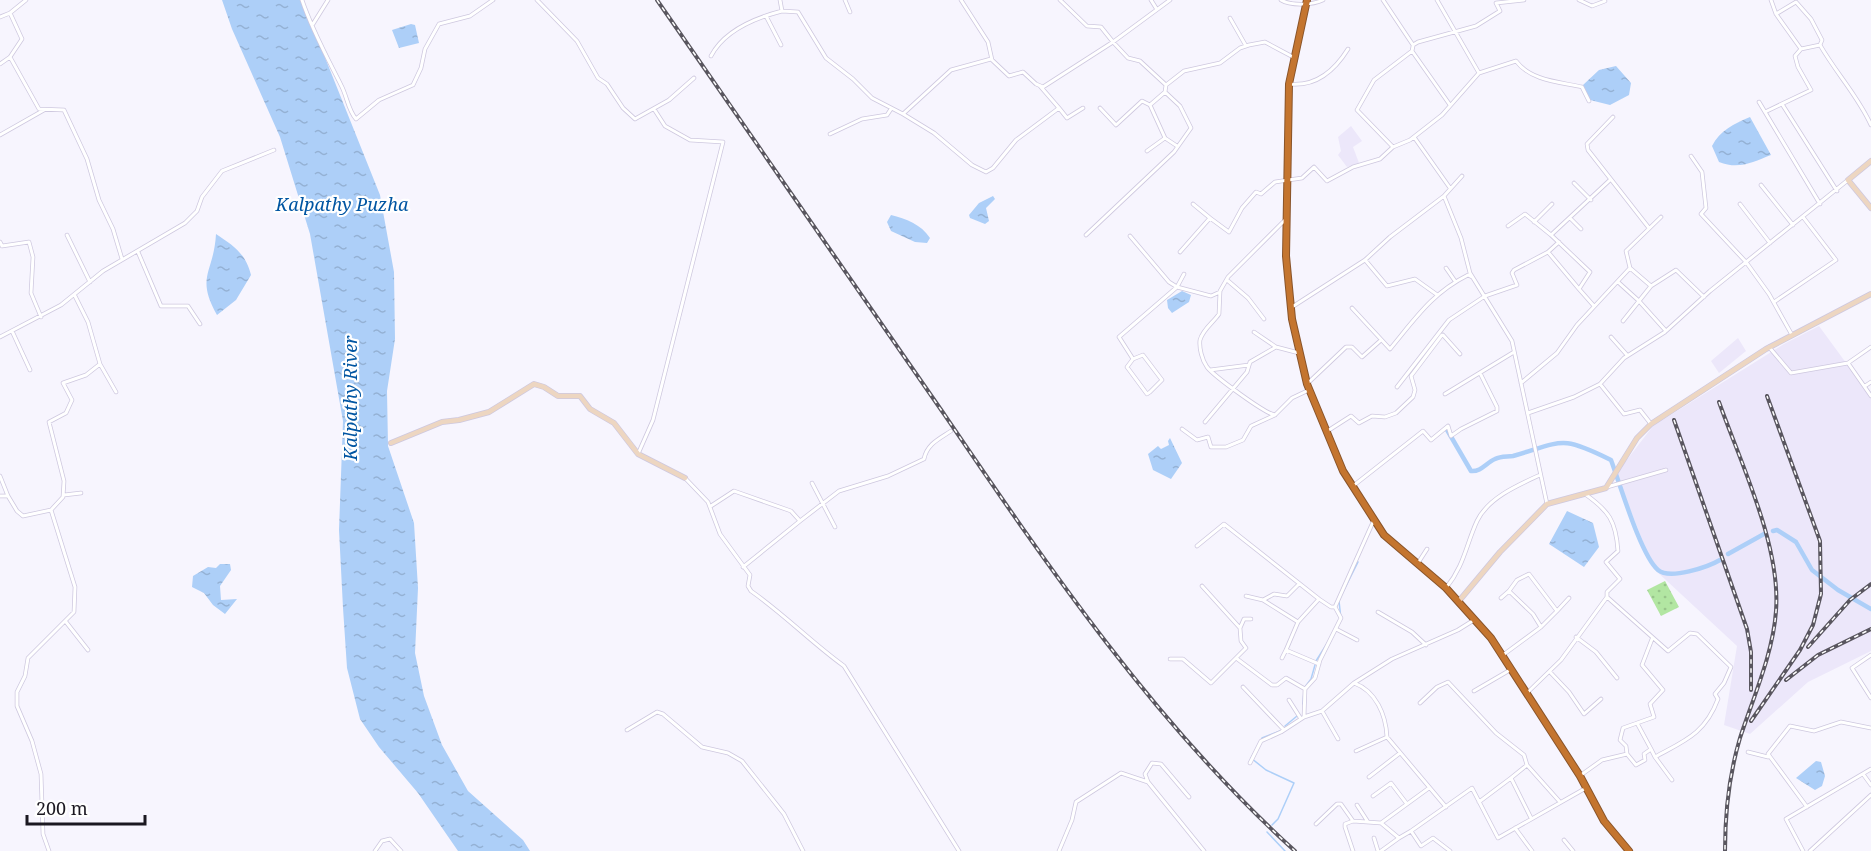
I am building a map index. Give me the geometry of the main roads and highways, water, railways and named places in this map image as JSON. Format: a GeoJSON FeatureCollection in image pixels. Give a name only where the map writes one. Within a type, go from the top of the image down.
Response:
{"type":"FeatureCollection","features":[{"type":"Feature","properties":{"kind":"highway"},"geometry":{"type":"LineString","coordinates":[[1306,2],[1289,84],[1286,218],[1291,308],[1299,353],[1308,387],[1325,432],[1352,487],[1384,535],[1459,601],[1476,619],[1503,655],[1580,776],[1604,821],[1629,851]]}},
{"type":"Feature","properties":{"kind":"water","name":"Kalpathy Puzha"},"geometry":{"type":"Polygon","coordinates":[[[222,0],[302,0],[380,195],[394,272],[395,339],[387,391],[388,446],[414,523],[418,588],[415,653],[424,696],[442,745],[468,791],[523,840],[530,851],[458,851],[418,793],[379,747],[360,719],[347,668],[343,608],[339,530],[343,421],[310,234],[280,137],[232,29],[222,0]]]}},
{"type":"Feature","properties":{"kind":"water"},"geometry":{"type":"Polygon","coordinates":[[[411,24],[415,25],[419,43],[399,48],[392,30],[411,24]]]}},
{"type":"Feature","properties":{"kind":"water"},"geometry":{"type":"Polygon","coordinates":[[[1616,66],[1631,83],[1629,95],[1610,105],[1590,100],[1583,85],[1599,70],[1616,66]]]}},
{"type":"Feature","properties":{"kind":"water"},"geometry":{"type":"Polygon","coordinates":[[[1750,117],[1771,155],[1739,165],[1719,162],[1712,146],[1715,140],[1728,128],[1750,117]]]}},
{"type":"Feature","properties":{"kind":"water"},"geometry":{"type":"Polygon","coordinates":[[[993,196],[995,199],[986,208],[989,221],[985,224],[970,218],[969,215],[979,203],[993,196]]]}},
{"type":"Feature","properties":{"kind":"water"},"geometry":{"type":"Polygon","coordinates":[[[891,215],[908,220],[922,229],[930,238],[927,243],[915,242],[891,231],[887,222],[891,215]]]}},
{"type":"Feature","properties":{"kind":"water"},"geometry":{"type":"Polygon","coordinates":[[[216,234],[238,251],[246,261],[251,275],[236,300],[217,315],[206,283],[216,234]]]}},
{"type":"Feature","properties":{"kind":"water"},"geometry":{"type":"Polygon","coordinates":[[[1182,291],[1191,295],[1189,302],[1172,313],[1168,308],[1167,300],[1182,291]]]}},
{"type":"Feature","properties":{"kind":"water"},"geometry":{"type":"Polygon","coordinates":[[[1170,438],[1182,463],[1171,479],[1153,470],[1148,454],[1158,446],[1161,449],[1169,445],[1170,438]]]}},
{"type":"Feature","properties":{"kind":"water"},"geometry":{"type":"Polygon","coordinates":[[[1567,511],[1593,523],[1599,547],[1584,567],[1549,544],[1567,511]]]}},
{"type":"Feature","properties":{"kind":"water"},"geometry":{"type":"Polygon","coordinates":[[[220,564],[230,564],[231,570],[220,586],[221,600],[237,599],[225,614],[213,605],[204,593],[192,587],[193,576],[208,567],[216,568],[220,564]]]}},
{"type":"Feature","properties":{"kind":"water"},"geometry":{"type":"Polygon","coordinates":[[[1816,761],[1821,762],[1825,776],[1822,786],[1815,790],[1796,778],[1816,761]]]}},
{"type":"Feature","properties":{"kind":"waterway"},"geometry":{"type":"LineString","coordinates":[[1446,428],[1471,471],[1481,469],[1497,458],[1513,456],[1553,444],[1571,444],[1595,452],[1611,460],[1638,535],[1651,562],[1658,570],[1671,574],[1680,573],[1720,560]]}},
{"type":"Feature","properties":{"kind":"waterway"},"geometry":{"type":"LineString","coordinates":[[1773,531],[1777,530],[1796,542],[1812,570],[1838,590],[1871,609]]}},
{"type":"Feature","properties":{"kind":"waterway"},"geometry":{"type":"LineString","coordinates":[[1728,554],[1764,534]]}},
{"type":"Feature","properties":{"kind":"waterway"},"geometry":{"type":"LineString","coordinates":[[1342,594],[1358,562]]}},
{"type":"Feature","properties":{"kind":"waterway"},"geometry":{"type":"LineString","coordinates":[[1339,601],[1341,619]]}},
{"type":"Feature","properties":{"kind":"waterway"},"geometry":{"type":"LineString","coordinates":[[1316,661],[1328,642]]}},
{"type":"Feature","properties":{"kind":"waterway"},"geometry":{"type":"LineString","coordinates":[[1305,687],[1311,679],[1315,665]]}},
{"type":"Feature","properties":{"kind":"waterway"},"geometry":{"type":"LineString","coordinates":[[1303,704],[1304,691]]}},
{"type":"Feature","properties":{"kind":"waterway"},"geometry":{"type":"LineString","coordinates":[[1285,726],[1297,716]]}},
{"type":"Feature","properties":{"kind":"waterway"},"geometry":{"type":"LineString","coordinates":[[1272,825],[1278,819],[1294,783],[1266,770],[1251,758],[1262,738],[1280,731]]}},
{"type":"Feature","properties":{"kind":"waterway"},"geometry":{"type":"LineString","coordinates":[[1267,832],[1285,851]]}},
{"type":"Feature","properties":{"kind":"railway"},"geometry":{"type":"LineString","coordinates":[[657,0],[1065,587],[1107,643],[1196,751],[1295,851]]}},
{"type":"Feature","properties":{"kind":"railway"},"geometry":{"type":"LineString","coordinates":[[1751,721],[1800,650],[1813,625],[1821,594],[1820,541],[1767,396]]}},
{"type":"Feature","properties":{"kind":"railway"},"geometry":{"type":"LineString","coordinates":[[1719,402],[1758,505],[1776,586],[1776,611],[1771,643],[1740,738],[1730,780],[1725,851]]}},
{"type":"Feature","properties":{"kind":"railway"},"geometry":{"type":"LineString","coordinates":[[1674,420],[1747,629],[1751,652],[1751,690]]}},
{"type":"Feature","properties":{"kind":"railway"},"geometry":{"type":"LineString","coordinates":[[1808,647],[1850,600],[1871,584]]}},
{"type":"Feature","properties":{"kind":"railway"},"geometry":{"type":"LineString","coordinates":[[1786,680],[1818,655],[1871,629]]}},
{"type":"Feature","properties":{"kind":"water label","name":"Kalpathy River"},"geometry":{"type":"Point","coordinates":[351,398]}}]}
